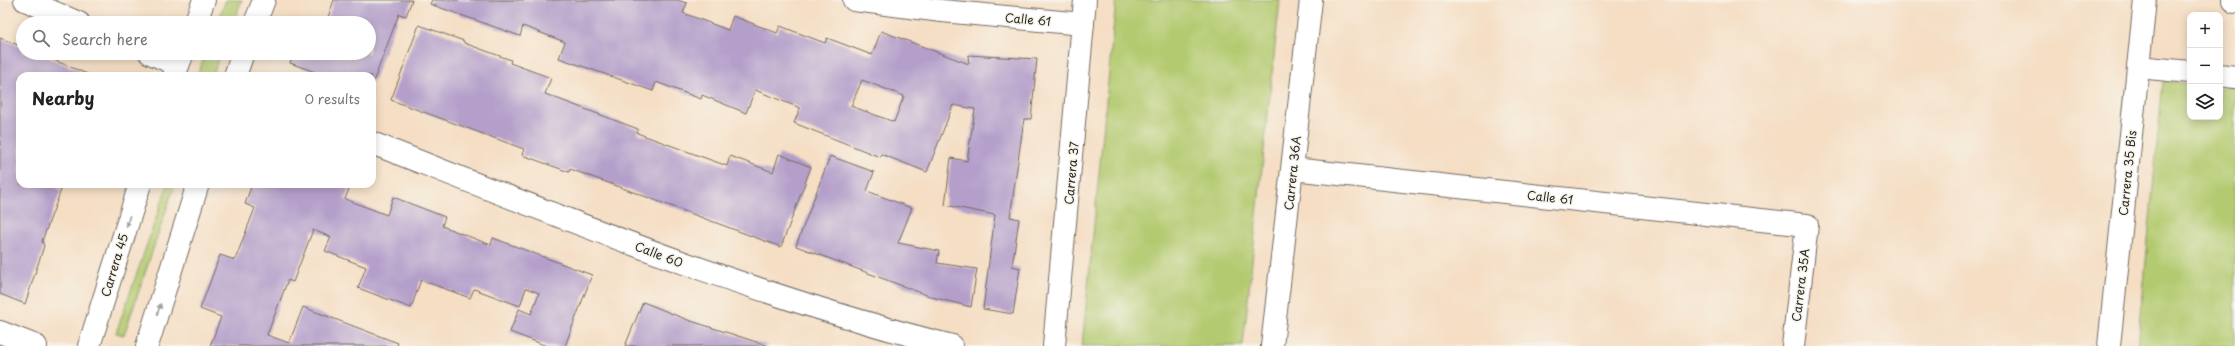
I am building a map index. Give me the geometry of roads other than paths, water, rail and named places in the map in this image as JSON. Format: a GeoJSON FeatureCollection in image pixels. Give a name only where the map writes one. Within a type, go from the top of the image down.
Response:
{"type":"FeatureCollection","features":[{"type":"Feature","properties":{"kind":"street"},"geometry":{"type":"LineString","coordinates":[[24,0],[62,16]]}},
{"type":"Feature","properties":{"kind":"street"},"geometry":{"type":"LineString","coordinates":[[198,16],[204,0]]}},
{"type":"Feature","properties":{"kind":"street"},"geometry":{"type":"LineString","coordinates":[[258,16],[264,0]]}},
{"type":"Feature","properties":{"kind":"street","name":"Calle 61"},"geometry":{"type":"LineString","coordinates":[[854,0],[942,11],[1083,24]]}},
{"type":"Feature","properties":{"kind":"street","name":"Carrera 37"},"geometry":{"type":"LineString","coordinates":[[1054,346],[1085,0]]}},
{"type":"Feature","properties":{"kind":"street","name":"Carrera 36A"},"geometry":{"type":"LineString","coordinates":[[1272,346],[1311,0]]}},
{"type":"Feature","properties":{"kind":"street","name":"Carrera 35 Bis"},"geometry":{"type":"LineString","coordinates":[[2109,346],[2145,0]]}},
{"type":"Feature","properties":{"kind":"street"},"geometry":{"type":"LineString","coordinates":[[166,60],[178,65]]}},
{"type":"Feature","properties":{"kind":"street"},"geometry":{"type":"LineString","coordinates":[[236,72],[240,60]]}},
{"type":"Feature","properties":{"kind":"street"},"geometry":{"type":"LineString","coordinates":[[2138,68],[2187,72]]}},
{"type":"Feature","properties":{"kind":"street"},"geometry":{"type":"LineString","coordinates":[[2223,75],[2235,77]]}},
{"type":"Feature","properties":{"kind":"street","name":"Calle 60"},"geometry":{"type":"LineString","coordinates":[[376,145],[647,250],[727,279],[883,328],[952,346]]}},
{"type":"Feature","properties":{"kind":"street","name":"Calle 61"},"geometry":{"type":"LineString","coordinates":[[1292,169],[1807,225]]}},
{"type":"Feature","properties":{"kind":"street","name":"Carrera 45"},"geometry":{"type":"LineString","coordinates":[[89,346],[139,188]]}},
{"type":"Feature","properties":{"kind":"street"},"geometry":{"type":"LineString","coordinates":[[147,346],[197,188]]}},
{"type":"Feature","properties":{"kind":"street","name":"Carrera 35A"},"geometry":{"type":"LineString","coordinates":[[1793,346],[1807,225]]}},
{"type":"Feature","properties":{"kind":"street"},"geometry":{"type":"LineString","coordinates":[[0,332],[36,346]]}}]}
